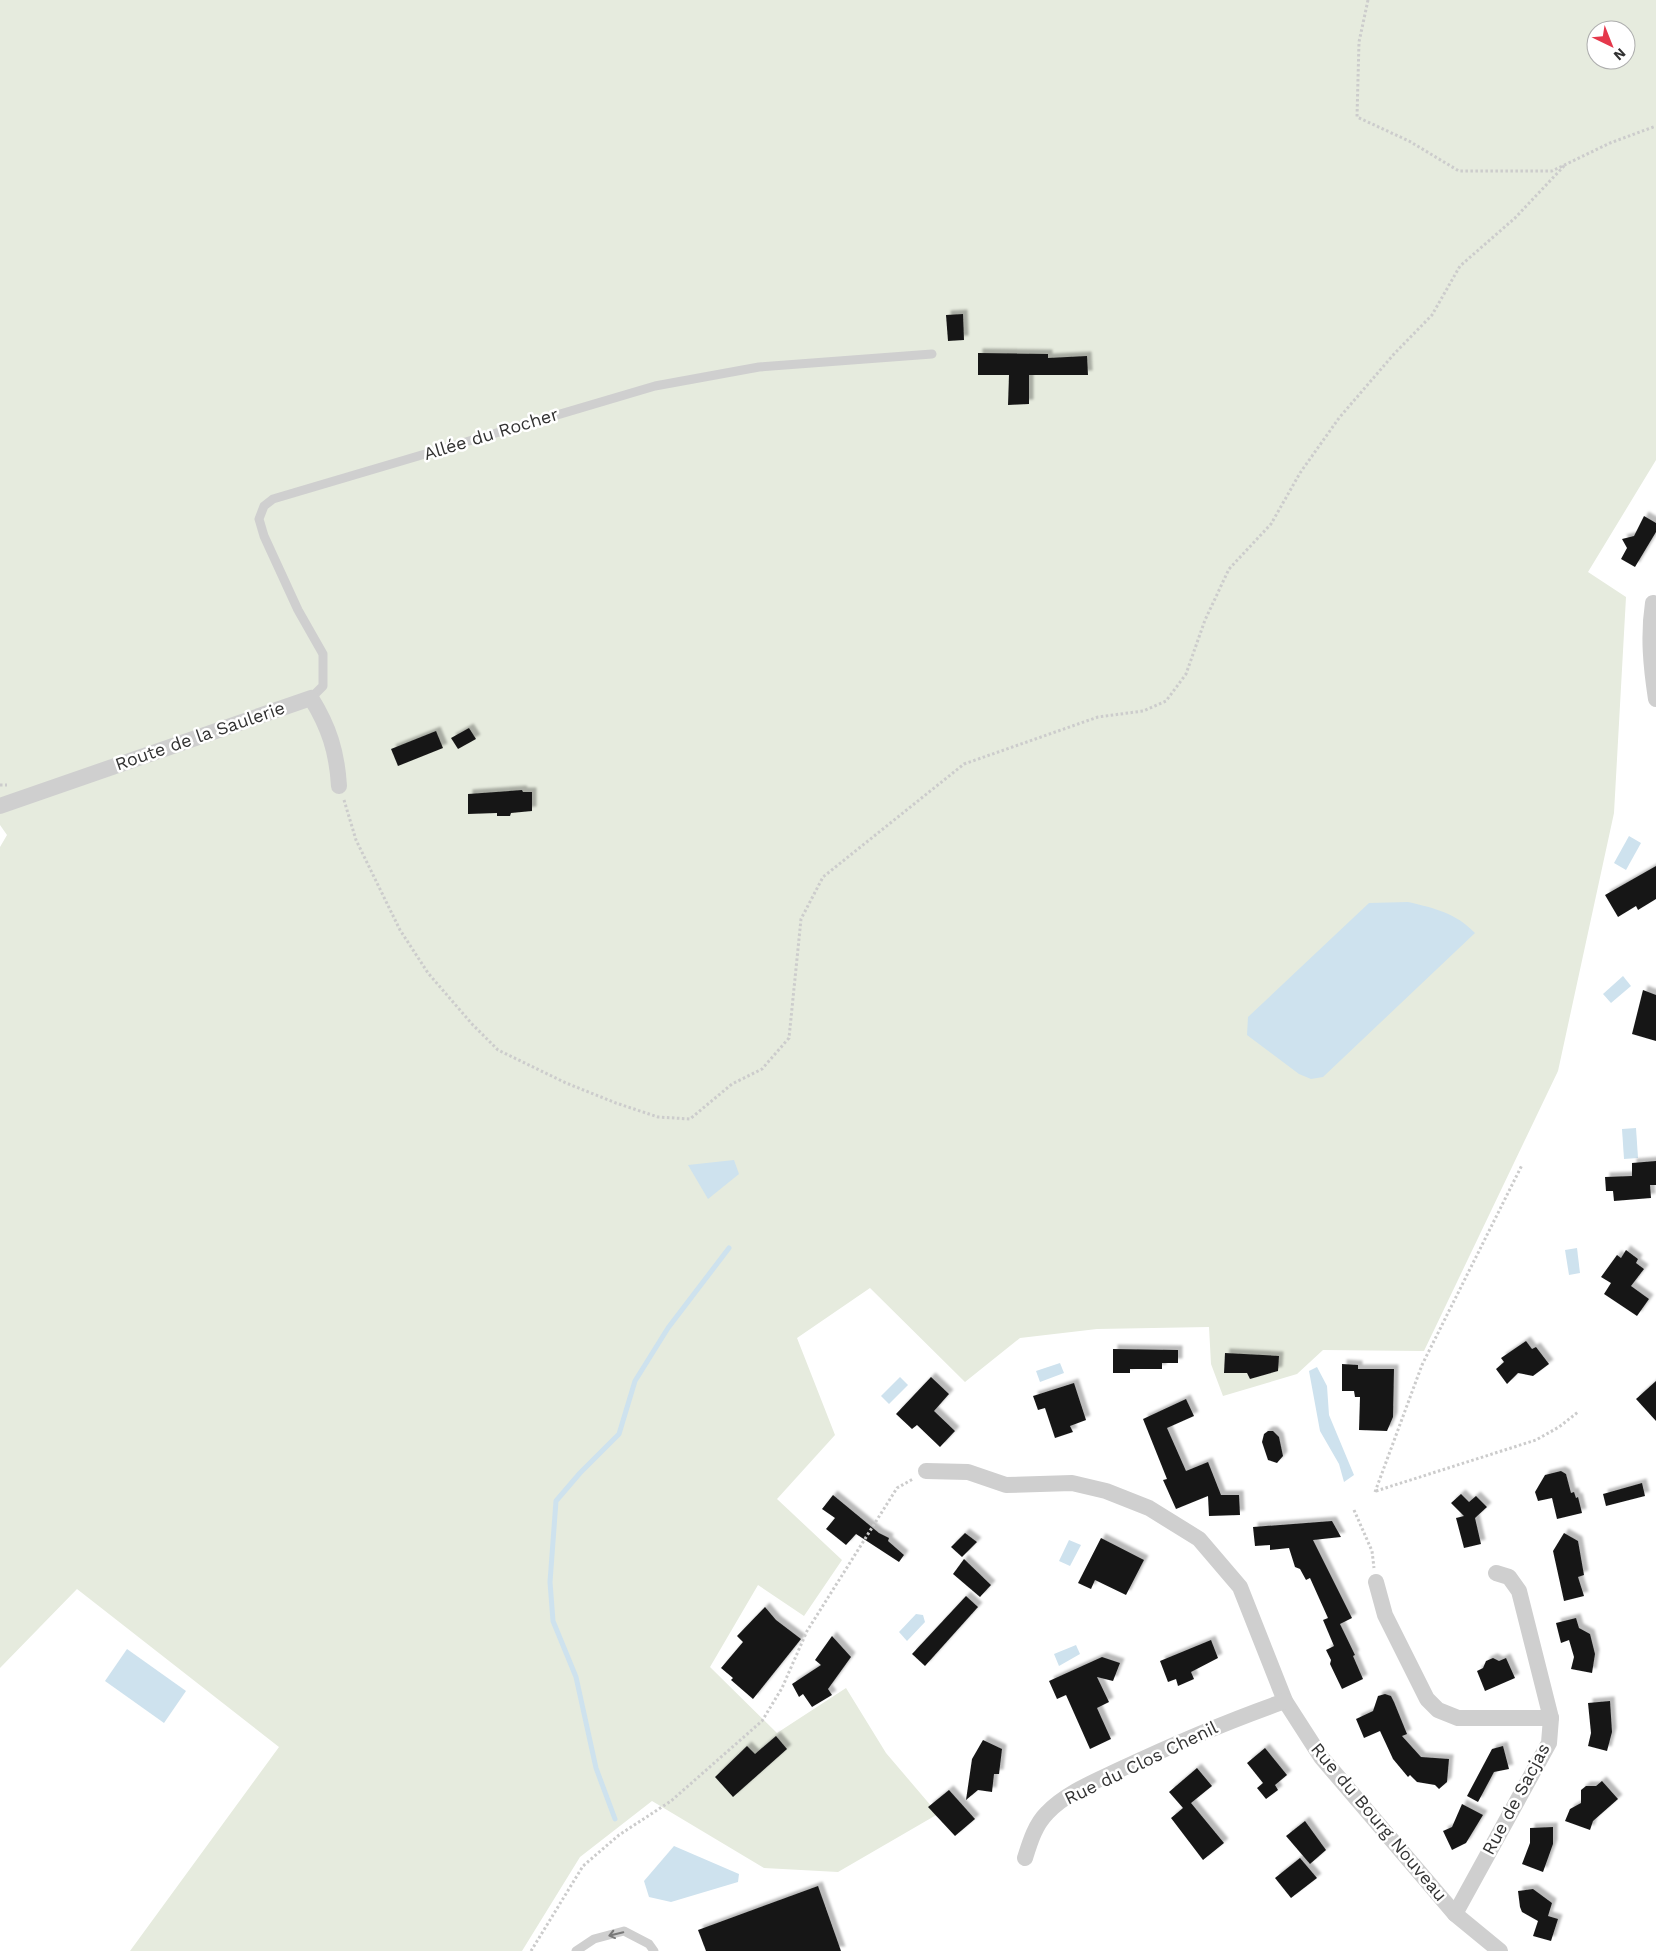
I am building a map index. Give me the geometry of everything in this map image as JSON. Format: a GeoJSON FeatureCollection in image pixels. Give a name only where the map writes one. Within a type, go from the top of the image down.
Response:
{"type":"FeatureCollection","features":[{"type":"Feature","properties":{"kind":"street"},"geometry":{"type":"LineString","coordinates":[[1653,603],[1649,628],[1650,657],[1656,699]]}},
{"type":"Feature","properties":{"kind":"street"},"geometry":{"type":"LineString","coordinates":[[311,698],[326,722],[337,760],[339,786]]}},
{"type":"Feature","properties":{"kind":"street","name":"Route de la Saulerie"},"geometry":{"type":"LineString","coordinates":[[0,806],[311,698]]}},
{"type":"Feature","properties":{"kind":"street","name":"Rue du Bourg Nouveau"},"geometry":{"type":"LineString","coordinates":[[926,1471],[968,1472],[1006,1485],[1072,1483],[1106,1491],[1149,1508],[1199,1539],[1240,1587],[1285,1701],[1322,1757],[1455,1914],[1500,1951]]}},
{"type":"Feature","properties":{"kind":"street","name":"Rue de Sacjas"},"geometry":{"type":"LineString","coordinates":[[1455,1914],[1548,1743],[1551,1718],[1519,1591],[1509,1577],[1496,1573]]}},
{"type":"Feature","properties":{"kind":"street"},"geometry":{"type":"LineString","coordinates":[[1376,1582],[1385,1615],[1427,1699],[1438,1710],[1458,1718],[1551,1718]]}},
{"type":"Feature","properties":{"kind":"street","name":"Rue du Clos Chenil"},"geometry":{"type":"LineString","coordinates":[[1025,1858],[1032,1835],[1046,1814],[1074,1792],[1182,1740],[1224,1722],[1285,1701]]}},
{"type":"Feature","properties":{"kind":"lane","name":"Allée du Rocher"},"geometry":{"type":"LineString","coordinates":[[311,698],[323,686],[323,654],[298,610],[264,536],[259,519],[264,506],[273,499],[654,386],[759,367],[932,354]]}},
{"type":"Feature","properties":{"kind":"lane"},"geometry":{"type":"LineString","coordinates":[[576,1951],[594,1939],[624,1932],[649,1944],[654,1951]]}},
{"type":"Feature","properties":{"kind":"path"},"geometry":{"type":"LineString","coordinates":[[1368,0],[1358,42],[1357,117],[1409,142],[1459,171],[1552,171],[1610,143],[1656,126]]}},
{"type":"Feature","properties":{"kind":"path"},"geometry":{"type":"LineString","coordinates":[[339,786],[356,840],[400,930],[428,973],[472,1024],[498,1050],[566,1084],[616,1102],[658,1117],[690,1119],[732,1084],[762,1069],[789,1038],[801,919],[823,877],[964,764],[1098,717],[1143,711],[1166,701],[1186,674],[1205,620],[1229,569],[1271,524],[1300,473],[1339,418],[1394,354],[1432,315],[1460,266],[1515,218],[1565,165]]}},
{"type":"Feature","properties":{"kind":"path"},"geometry":{"type":"LineString","coordinates":[[1522,1165],[1422,1365],[1375,1492],[1536,1440],[1559,1427],[1578,1412]]}},
{"type":"Feature","properties":{"kind":"path"},"geometry":{"type":"LineString","coordinates":[[531,1951],[583,1866],[619,1835],[671,1801],[762,1722],[782,1688],[807,1630],[897,1488],[926,1471]]}},
{"type":"Feature","properties":{"kind":"path"},"geometry":{"type":"LineString","coordinates":[[1354,1510],[1372,1550],[1376,1582]]}},
{"type":"Feature","properties":{"kind":"shaded area"},"geometry":{"type":"Polygon","coordinates":[[[0,0],[1656,0],[1656,460],[1588,572],[1626,597],[1614,813],[1558,1071],[1424,1351],[1323,1350],[1297,1374],[1223,1396],[1211,1364],[1209,1327],[1097,1329],[1020,1338],[965,1382],[870,1288],[797,1338],[835,1435],[777,1499],[842,1560],[804,1616],[758,1585],[710,1667],[777,1733],[846,1688],[886,1753],[938,1814],[838,1872],[764,1868],[652,1801],[580,1857],[522,1951],[130,1951],[279,1747],[77,1589],[0,1668],[0,847],[7,835],[0,825],[0,0]]]}},
{"type":"Feature","properties":{"kind":"water"},"geometry":{"type":"Polygon","coordinates":[[[1629,836],[1641,843],[1626,870],[1614,863],[1629,836]]]}},
{"type":"Feature","properties":{"kind":"water"},"geometry":{"type":"Polygon","coordinates":[[[1408,902],[1436,909],[1452,916],[1475,933],[1323,1077],[1311,1079],[1299,1074],[1247,1035],[1248,1017],[1369,903],[1408,902]]]}},
{"type":"Feature","properties":{"kind":"water"},"geometry":{"type":"Polygon","coordinates":[[[1623,976],[1631,986],[1611,1003],[1603,994],[1623,976]]]}},
{"type":"Feature","properties":{"kind":"water"},"geometry":{"type":"Polygon","coordinates":[[[1636,1128],[1638,1158],[1624,1159],[1622,1129],[1636,1128]]]}},
{"type":"Feature","properties":{"kind":"water"},"geometry":{"type":"Polygon","coordinates":[[[734,1160],[739,1174],[708,1199],[688,1165],[734,1160]]]}},
{"type":"Feature","properties":{"kind":"water"},"geometry":{"type":"Polygon","coordinates":[[[1577,1248],[1580,1273],[1569,1275],[1565,1250],[1577,1248]]]}},
{"type":"Feature","properties":{"kind":"water"},"geometry":{"type":"Polygon","coordinates":[[[1060,1363],[1064,1373],[1040,1382],[1036,1371],[1060,1363]]]}},
{"type":"Feature","properties":{"kind":"water"},"geometry":{"type":"Polygon","coordinates":[[[1317,1367],[1327,1386],[1329,1415],[1354,1475],[1344,1482],[1339,1464],[1320,1431],[1309,1371],[1317,1367]]]}},
{"type":"Feature","properties":{"kind":"water"},"geometry":{"type":"Polygon","coordinates":[[[900,1377],[908,1385],[889,1404],[881,1396],[900,1377]]]}},
{"type":"Feature","properties":{"kind":"water"},"geometry":{"type":"Polygon","coordinates":[[[1069,1540],[1081,1545],[1070,1566],[1059,1561],[1069,1540]]]}},
{"type":"Feature","properties":{"kind":"water"},"geometry":{"type":"Polygon","coordinates":[[[916,1614],[923,1615],[925,1622],[907,1641],[899,1632],[916,1614]]]}},
{"type":"Feature","properties":{"kind":"water"},"geometry":{"type":"Polygon","coordinates":[[[1076,1645],[1080,1654],[1059,1666],[1054,1654],[1076,1645]]]}},
{"type":"Feature","properties":{"kind":"water"},"geometry":{"type":"Polygon","coordinates":[[[127,1649],[186,1691],[164,1723],[105,1681],[127,1649]]]}},
{"type":"Feature","properties":{"kind":"water"},"geometry":{"type":"Polygon","coordinates":[[[674,1846],[739,1874],[738,1882],[671,1902],[649,1897],[644,1881],[674,1846]]]}},
{"type":"Feature","properties":{"kind":"building"},"geometry":{"type":"Polygon","coordinates":[[[963,314],[964,340],[948,341],[946,315],[963,314]]]}},
{"type":"Feature","properties":{"kind":"building"},"geometry":{"type":"Polygon","coordinates":[[[978,353],[1048,354],[1048,358],[1087,356],[1088,375],[1029,375],[1029,404],[1008,405],[1009,375],[978,375],[978,353]]]}},
{"type":"Feature","properties":{"kind":"building"},"geometry":{"type":"Polygon","coordinates":[[[1644,516],[1656,523],[1656,532],[1635,567],[1621,559],[1627,548],[1622,539],[1634,536],[1644,516]]]}},
{"type":"Feature","properties":{"kind":"building"},"geometry":{"type":"Polygon","coordinates":[[[469,728],[476,739],[458,749],[451,738],[469,728]]]}},
{"type":"Feature","properties":{"kind":"building"},"geometry":{"type":"Polygon","coordinates":[[[436,731],[443,748],[398,766],[391,749],[436,731]]]}},
{"type":"Feature","properties":{"kind":"building"},"geometry":{"type":"Polygon","coordinates":[[[522,790],[523,792],[532,792],[532,811],[511,813],[510,816],[497,816],[497,813],[468,814],[468,794],[522,790]]]}},
{"type":"Feature","properties":{"kind":"building"},"geometry":{"type":"Polygon","coordinates":[[[1656,866],[1656,899],[1638,910],[1636,906],[1618,917],[1605,895],[1656,866]]]}},
{"type":"Feature","properties":{"kind":"building"},"geometry":{"type":"Polygon","coordinates":[[[1643,990],[1656,995],[1656,1041],[1632,1034],[1643,990]]]}},
{"type":"Feature","properties":{"kind":"building"},"geometry":{"type":"Polygon","coordinates":[[[1656,1161],[1656,1185],[1650,1185],[1651,1198],[1614,1201],[1613,1191],[1606,1191],[1605,1177],[1632,1176],[1632,1163],[1656,1161]]]}},
{"type":"Feature","properties":{"kind":"building"},"geometry":{"type":"Polygon","coordinates":[[[1626,1250],[1638,1259],[1636,1263],[1644,1269],[1631,1286],[1649,1299],[1637,1316],[1604,1294],[1611,1283],[1601,1277],[1617,1255],[1621,1258],[1626,1250]]]}},
{"type":"Feature","properties":{"kind":"building"},"geometry":{"type":"Polygon","coordinates":[[[1526,1341],[1532,1349],[1536,1347],[1549,1364],[1533,1376],[1518,1373],[1507,1384],[1496,1369],[1504,1362],[1501,1358],[1526,1341]]]}},
{"type":"Feature","properties":{"kind":"building"},"geometry":{"type":"Polygon","coordinates":[[[1113,1349],[1178,1350],[1178,1363],[1162,1363],[1162,1369],[1130,1369],[1130,1373],[1113,1373],[1113,1349]]]}},
{"type":"Feature","properties":{"kind":"building"},"geometry":{"type":"Polygon","coordinates":[[[1225,1353],[1279,1356],[1278,1371],[1250,1379],[1247,1373],[1224,1373],[1225,1353]]]}},
{"type":"Feature","properties":{"kind":"building"},"geometry":{"type":"Polygon","coordinates":[[[1342,1364],[1358,1365],[1358,1369],[1394,1369],[1393,1417],[1387,1431],[1359,1430],[1360,1397],[1355,1397],[1354,1391],[1342,1391],[1342,1364]]]}},
{"type":"Feature","properties":{"kind":"building"},"geometry":{"type":"Polygon","coordinates":[[[931,1377],[949,1394],[934,1411],[955,1431],[940,1447],[917,1425],[912,1429],[896,1414],[931,1377]]]}},
{"type":"Feature","properties":{"kind":"building"},"geometry":{"type":"Polygon","coordinates":[[[1656,1381],[1656,1421],[1636,1399],[1656,1381]]]}},
{"type":"Feature","properties":{"kind":"building"},"geometry":{"type":"Polygon","coordinates":[[[1074,1383],[1086,1420],[1070,1426],[1073,1432],[1055,1438],[1045,1408],[1038,1410],[1033,1396],[1074,1383]]]}},
{"type":"Feature","properties":{"kind":"building"},"geometry":{"type":"Polygon","coordinates":[[[1186,1399],[1194,1416],[1167,1428],[1186,1471],[1208,1462],[1221,1495],[1239,1495],[1240,1515],[1209,1516],[1208,1496],[1176,1509],[1163,1480],[1167,1479],[1143,1419],[1186,1399]]]}},
{"type":"Feature","properties":{"kind":"building"},"geometry":{"type":"Polygon","coordinates":[[[1268,1431],[1273,1431],[1279,1437],[1283,1456],[1277,1463],[1268,1460],[1262,1442],[1264,1434],[1268,1431]]]}},
{"type":"Feature","properties":{"kind":"building"},"geometry":{"type":"Polygon","coordinates":[[[1561,1471],[1566,1474],[1571,1493],[1574,1492],[1576,1498],[1578,1497],[1582,1513],[1557,1519],[1552,1498],[1538,1501],[1535,1492],[1545,1475],[1561,1471]]]}},
{"type":"Feature","properties":{"kind":"building"},"geometry":{"type":"Polygon","coordinates":[[[1642,1483],[1645,1496],[1606,1506],[1603,1494],[1642,1483]]]}},
{"type":"Feature","properties":{"kind":"building"},"geometry":{"type":"Polygon","coordinates":[[[1461,1494],[1469,1502],[1476,1496],[1487,1507],[1475,1518],[1481,1544],[1464,1548],[1456,1518],[1464,1516],[1451,1503],[1461,1494]]]}},
{"type":"Feature","properties":{"kind":"building"},"geometry":{"type":"Polygon","coordinates":[[[833,1495],[879,1533],[889,1538],[888,1541],[904,1555],[899,1562],[856,1534],[846,1545],[826,1529],[835,1518],[822,1509],[833,1495]]]}},
{"type":"Feature","properties":{"kind":"building"},"geometry":{"type":"Polygon","coordinates":[[[1332,1521],[1341,1537],[1313,1540],[1352,1618],[1340,1624],[1355,1655],[1353,1656],[1363,1679],[1342,1689],[1330,1664],[1331,1660],[1326,1650],[1334,1646],[1323,1620],[1328,1618],[1310,1578],[1306,1580],[1300,1569],[1295,1567],[1289,1548],[1270,1550],[1270,1545],[1255,1546],[1253,1527],[1332,1521]]]}},
{"type":"Feature","properties":{"kind":"building"},"geometry":{"type":"Polygon","coordinates":[[[965,1533],[977,1542],[962,1557],[951,1547],[965,1533]]]}},
{"type":"Feature","properties":{"kind":"building"},"geometry":{"type":"Polygon","coordinates":[[[1564,1533],[1578,1541],[1584,1575],[1578,1577],[1584,1596],[1564,1601],[1553,1551],[1564,1533]]]}},
{"type":"Feature","properties":{"kind":"building"},"geometry":{"type":"Polygon","coordinates":[[[1101,1538],[1144,1560],[1126,1595],[1095,1580],[1091,1589],[1078,1583],[1101,1538]]]}},
{"type":"Feature","properties":{"kind":"building"},"geometry":{"type":"Polygon","coordinates":[[[964,1559],[991,1585],[980,1597],[953,1574],[964,1559]]]}},
{"type":"Feature","properties":{"kind":"building"},"geometry":{"type":"Polygon","coordinates":[[[966,1596],[978,1607],[925,1666],[912,1654],[966,1596]]]}},
{"type":"Feature","properties":{"kind":"building"},"geometry":{"type":"Polygon","coordinates":[[[765,1607],[776,1620],[801,1639],[753,1699],[731,1680],[733,1678],[721,1668],[743,1642],[737,1636],[765,1607]]]}},
{"type":"Feature","properties":{"kind":"building"},"geometry":{"type":"Polygon","coordinates":[[[1576,1618],[1579,1628],[1590,1634],[1595,1654],[1592,1673],[1571,1669],[1574,1657],[1569,1640],[1561,1643],[1556,1623],[1576,1618]]]}},
{"type":"Feature","properties":{"kind":"building"},"geometry":{"type":"Polygon","coordinates":[[[832,1636],[851,1657],[828,1689],[832,1695],[812,1707],[803,1694],[799,1697],[792,1684],[821,1665],[815,1660],[832,1636]]]}},
{"type":"Feature","properties":{"kind":"building"},"geometry":{"type":"Polygon","coordinates":[[[1211,1640],[1218,1658],[1191,1672],[1194,1679],[1178,1686],[1176,1679],[1168,1682],[1160,1661],[1211,1640]]]}},
{"type":"Feature","properties":{"kind":"building"},"geometry":{"type":"Polygon","coordinates":[[[1102,1657],[1120,1663],[1113,1681],[1097,1677],[1109,1702],[1097,1708],[1111,1739],[1090,1749],[1066,1695],[1057,1699],[1049,1681],[1102,1657]]]}},
{"type":"Feature","properties":{"kind":"building"},"geometry":{"type":"Polygon","coordinates":[[[1493,1658],[1499,1661],[1506,1658],[1515,1678],[1485,1691],[1477,1671],[1483,1668],[1486,1661],[1493,1658]]]}},
{"type":"Feature","properties":{"kind":"building"},"geometry":{"type":"Polygon","coordinates":[[[1385,1694],[1391,1696],[1407,1734],[1402,1736],[1421,1757],[1449,1759],[1447,1782],[1439,1789],[1435,1785],[1417,1782],[1410,1775],[1408,1777],[1393,1759],[1380,1731],[1364,1738],[1356,1719],[1373,1711],[1378,1696],[1385,1694]]]}},
{"type":"Feature","properties":{"kind":"building"},"geometry":{"type":"Polygon","coordinates":[[[1610,1701],[1612,1732],[1607,1751],[1588,1746],[1591,1733],[1588,1703],[1610,1701]]]}},
{"type":"Feature","properties":{"kind":"building"},"geometry":{"type":"Polygon","coordinates":[[[776,1736],[787,1749],[733,1797],[715,1777],[747,1746],[755,1754],[776,1736]]]}},
{"type":"Feature","properties":{"kind":"building"},"geometry":{"type":"Polygon","coordinates":[[[983,1740],[1002,1749],[999,1774],[994,1774],[992,1792],[978,1790],[966,1800],[972,1759],[983,1740]]]}},
{"type":"Feature","properties":{"kind":"building"},"geometry":{"type":"Polygon","coordinates":[[[1503,1746],[1509,1769],[1494,1772],[1478,1802],[1467,1796],[1492,1749],[1503,1746]]]}},
{"type":"Feature","properties":{"kind":"building"},"geometry":{"type":"Polygon","coordinates":[[[1265,1748],[1287,1775],[1275,1785],[1278,1790],[1266,1799],[1257,1788],[1263,1783],[1247,1763],[1265,1748]]]}},
{"type":"Feature","properties":{"kind":"building"},"geometry":{"type":"Polygon","coordinates":[[[1197,1768],[1212,1786],[1191,1803],[1224,1843],[1203,1860],[1171,1818],[1183,1808],[1169,1792],[1197,1768]]]}},
{"type":"Feature","properties":{"kind":"building"},"geometry":{"type":"Polygon","coordinates":[[[1602,1781],[1618,1799],[1593,1821],[1590,1830],[1565,1821],[1570,1809],[1581,1803],[1581,1790],[1586,1786],[1596,1786],[1602,1781]]]}},
{"type":"Feature","properties":{"kind":"building"},"geometry":{"type":"Polygon","coordinates":[[[949,1790],[975,1819],[955,1836],[928,1807],[949,1790]]]}},
{"type":"Feature","properties":{"kind":"building"},"geometry":{"type":"Polygon","coordinates":[[[1462,1804],[1483,1815],[1466,1843],[1452,1850],[1443,1831],[1452,1827],[1462,1804]]]}},
{"type":"Feature","properties":{"kind":"building"},"geometry":{"type":"Polygon","coordinates":[[[1305,1821],[1326,1850],[1310,1864],[1286,1836],[1305,1821]]]}},
{"type":"Feature","properties":{"kind":"building"},"geometry":{"type":"Polygon","coordinates":[[[1553,1827],[1553,1844],[1543,1872],[1522,1864],[1530,1843],[1530,1828],[1553,1827]]]}},
{"type":"Feature","properties":{"kind":"building"},"geometry":{"type":"Polygon","coordinates":[[[1300,1858],[1317,1878],[1291,1898],[1275,1878],[1300,1858]]]}},
{"type":"Feature","properties":{"kind":"building"},"geometry":{"type":"Polygon","coordinates":[[[818,1886],[841,1951],[706,1951],[698,1930],[818,1886]]]}},
{"type":"Feature","properties":{"kind":"building"},"geometry":{"type":"Polygon","coordinates":[[[1533,1889],[1552,1903],[1548,1916],[1558,1919],[1551,1941],[1533,1936],[1538,1921],[1522,1912],[1520,1907],[1518,1891],[1533,1889]]]}},
{"type":"Feature","properties":{"kind":"waterway"},"geometry":{"type":"LineString","coordinates":[[615,1819],[596,1768],[576,1677],[553,1621],[550,1582],[556,1501],[580,1473],[619,1434],[635,1381],[668,1328],[729,1248]]}}]}
